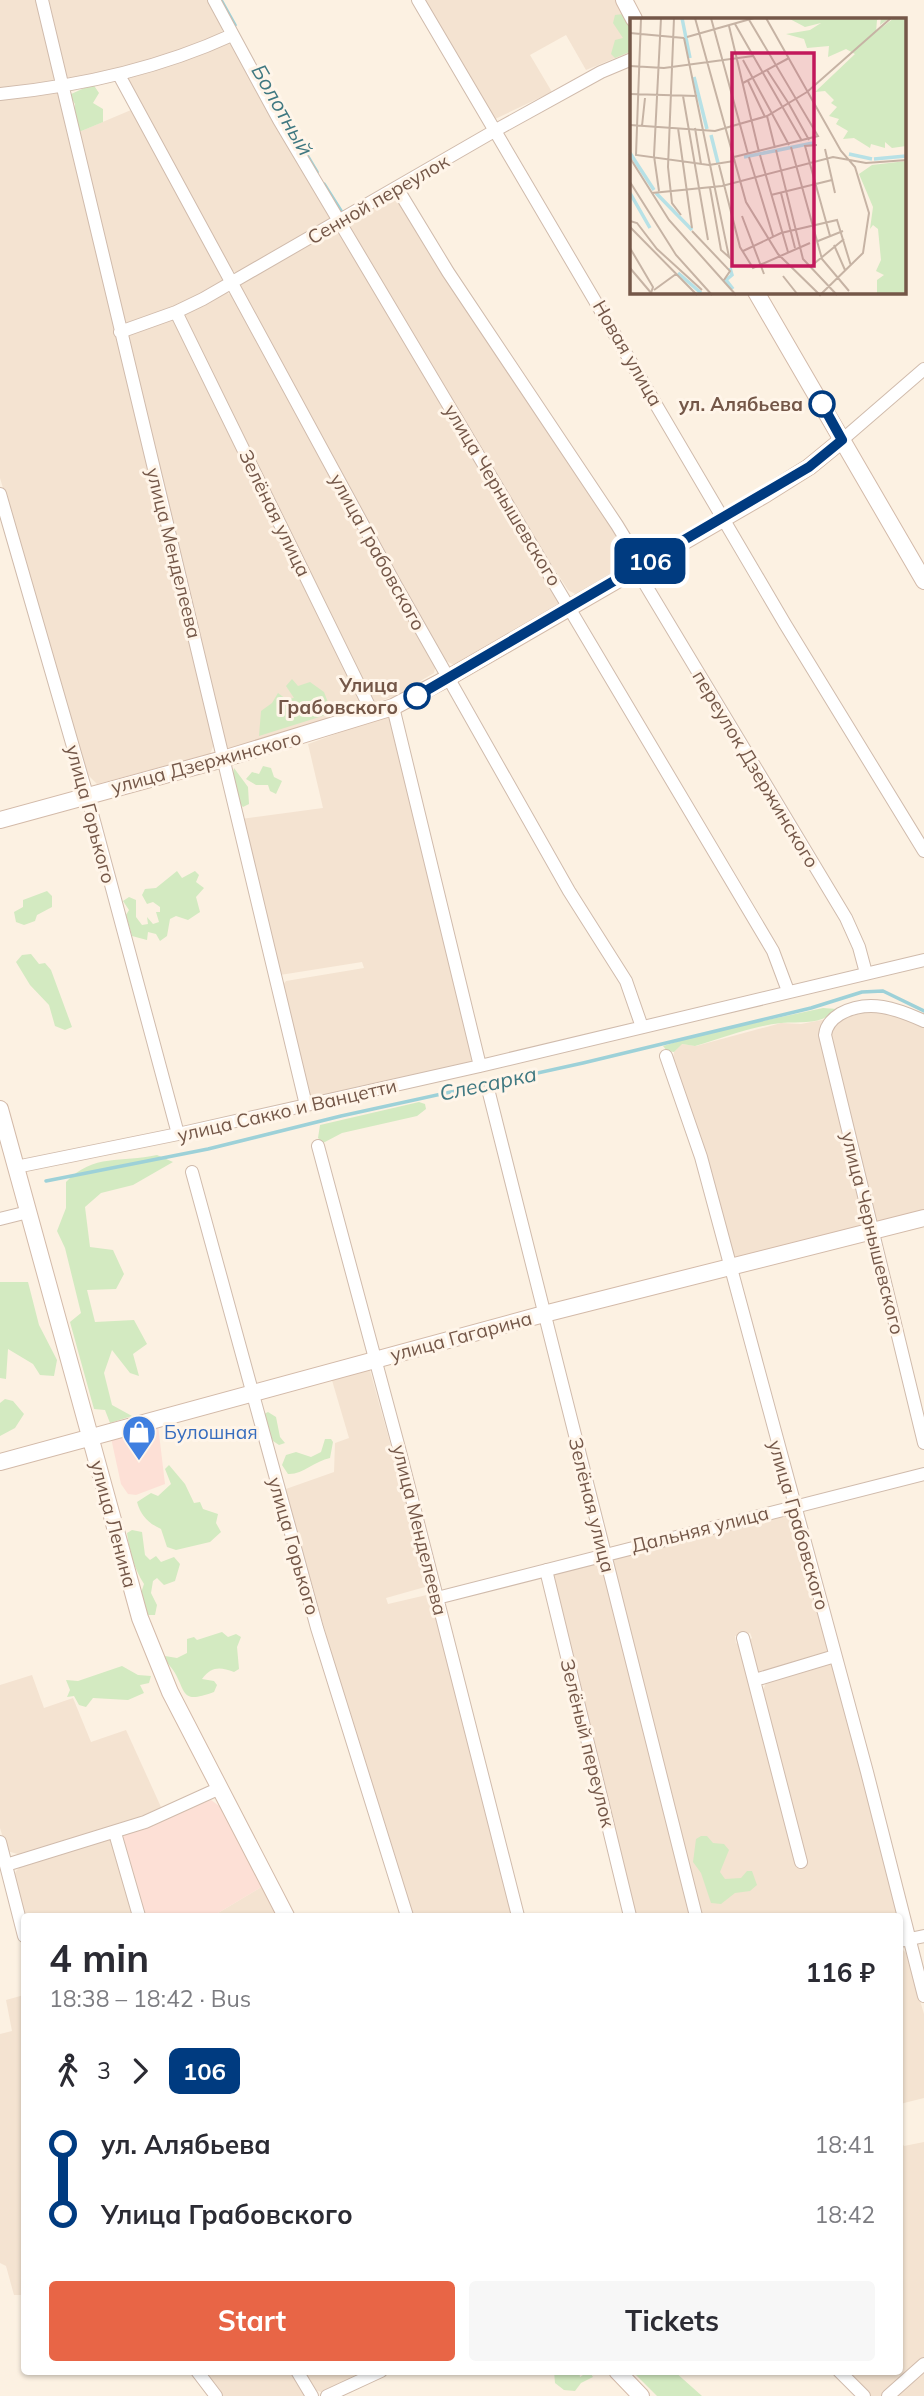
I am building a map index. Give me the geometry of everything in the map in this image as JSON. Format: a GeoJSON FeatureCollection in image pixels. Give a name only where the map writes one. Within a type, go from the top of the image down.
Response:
{"type":"FeatureCollection","features":[{"type":"Feature","properties":{"kind":"main road"},"geometry":{"type":"LineString","coordinates":[[624,0],[633,18]]}},
{"type":"Feature","properties":{"kind":"main road"},"geometry":{"type":"LineString","coordinates":[[757,294],[924,581]]}},
{"type":"Feature","properties":{"kind":"main road","name":"улица Дзержинского"},"geometry":{"type":"LineString","coordinates":[[0,820],[223,759],[393,707],[448,678],[799,474],[842,440]]}},
{"type":"Feature","properties":{"kind":"main road","name":"улица Ленина"},"geometry":{"type":"LineString","coordinates":[[0,1109],[144,1628],[170,1692],[284,1913]]}},
{"type":"Feature","properties":{"kind":"main road","name":"улица Гагарина"},"geometry":{"type":"LineString","coordinates":[[0,1462],[544,1314],[924,1218]]}},
{"type":"Feature","properties":{"kind":"main road"},"geometry":{"type":"LineString","coordinates":[[621,2375],[641,2396]]}},
{"type":"Feature","properties":{"kind":"street","name":"улица Менделеева"},"geometry":{"type":"LineString","coordinates":[[42,0],[306,1105]]}},
{"type":"Feature","properties":{"kind":"street","name":"улица Чернышевского"},"geometry":{"type":"LineString","coordinates":[[214,0],[339,222],[773,951],[788,991]]}},
{"type":"Feature","properties":{"kind":"street","name":"Новая улица"},"geometry":{"type":"LineString","coordinates":[[418,0],[723,519],[924,851]]}},
{"type":"Feature","properties":{"kind":"street"},"geometry":{"type":"LineString","coordinates":[[0,94],[62,88],[118,75],[199,50],[232,35]]}},
{"type":"Feature","properties":{"kind":"street","name":"Сенной переулок"},"geometry":{"type":"LineString","coordinates":[[120,332],[176,312],[230,284],[496,130],[601,72],[630,60]]}},
{"type":"Feature","properties":{"kind":"street","name":"улица Грабовского"},"geometry":{"type":"LineString","coordinates":[[118,75],[448,678],[569,891],[626,981],[642,1027]]}},
{"type":"Feature","properties":{"kind":"street","name":"переулок Дзержинского"},"geometry":{"type":"LineString","coordinates":[[397,188],[441,261],[617,525],[639,568],[842,912],[859,947],[866,973]]}},
{"type":"Feature","properties":{"kind":"street","name":"Зелёная улица"},"geometry":{"type":"LineString","coordinates":[[176,312],[373,715]]}},
{"type":"Feature","properties":{"kind":"street"},"geometry":{"type":"LineString","coordinates":[[842,440],[924,369]]}},
{"type":"Feature","properties":{"kind":"street","name":"улица Горького"},"geometry":{"type":"LineString","coordinates":[[0,494],[88,795],[178,1134]]}},
{"type":"Feature","properties":{"kind":"street"},"geometry":{"type":"LineString","coordinates":[[393,707],[480,1066]]}},
{"type":"Feature","properties":{"kind":"street","name":"улица Сакко и Ванцетти"},"geometry":{"type":"LineString","coordinates":[[16,1167],[178,1134],[480,1066],[924,960]]}},
{"type":"Feature","properties":{"kind":"street","name":"улица Чернышевского"},"geometry":{"type":"LineString","coordinates":[[924,1021],[884,1006],[864,1005],[839,1014],[828,1023],[825,1035],[924,1443]]}},
{"type":"Feature","properties":{"kind":"street","name":"улица Грабовского"},"geometry":{"type":"LineString","coordinates":[[666,1056],[689,1117],[835,1656],[897,1913]]}},
{"type":"Feature","properties":{"kind":"street","name":"Зелёная улица"},"geometry":{"type":"LineString","coordinates":[[489,1093],[695,1913]]}},
{"type":"Feature","properties":{"kind":"street","name":"улица Менделеева"},"geometry":{"type":"LineString","coordinates":[[318,1146],[517,1913]]}},
{"type":"Feature","properties":{"kind":"street","name":"улица Горького"},"geometry":{"type":"LineString","coordinates":[[192,1172],[317,1628],[406,1913]]}},
{"type":"Feature","properties":{"kind":"street"},"geometry":{"type":"LineString","coordinates":[[0,1219],[28,1212]]}},
{"type":"Feature","properties":{"kind":"street","name":"Дальняя улица"},"geometry":{"type":"LineString","coordinates":[[437,1598],[604,1553],[924,1474]]}},
{"type":"Feature","properties":{"kind":"street","name":"Зелёный переулок"},"geometry":{"type":"LineString","coordinates":[[545,1570],[629,1913]]}},
{"type":"Feature","properties":{"kind":"street"},"geometry":{"type":"LineString","coordinates":[[743,1638],[770,1752],[801,1862]]}},
{"type":"Feature","properties":{"kind":"street"},"geometry":{"type":"LineString","coordinates":[[755,1680],[835,1656]]}},
{"type":"Feature","properties":{"kind":"street"},"geometry":{"type":"LineString","coordinates":[[6,1865],[115,1833],[220,1788]]}},
{"type":"Feature","properties":{"kind":"street"},"geometry":{"type":"LineString","coordinates":[[115,1833],[138,1913]]}},
{"type":"Feature","properties":{"kind":"street"},"geometry":{"type":"LineString","coordinates":[[0,1842],[21,1924]]}},
{"type":"Feature","properties":{"kind":"street"},"geometry":{"type":"LineString","coordinates":[[904,1940],[924,1936]]}},
{"type":"Feature","properties":{"kind":"street","name":"улица Грабовского"},"geometry":{"type":"LineString","coordinates":[[904,1940],[924,1996]]}},
{"type":"Feature","properties":{"kind":"street"},"geometry":{"type":"LineString","coordinates":[[888,2396],[924,2364]]}},
{"type":"Feature","properties":{"kind":"street"},"geometry":{"type":"LineString","coordinates":[[200,2375],[216,2396]]}},
{"type":"Feature","properties":{"kind":"street"},"geometry":{"type":"LineString","coordinates":[[299,2375],[312,2396]]}},
{"type":"Feature","properties":{"kind":"street"},"geometry":{"type":"LineString","coordinates":[[327,2396],[372,2375]]}},
{"type":"Feature","properties":{"kind":"street"},"geometry":{"type":"LineString","coordinates":[[843,2375],[864,2396]]}},
{"type":"Feature","properties":{"kind":"shaded area"},"geometry":{"type":"Polygon","coordinates":[[[0,0],[38,0],[56,76],[54,82],[0,90],[0,0]]]}},
{"type":"Feature","properties":{"kind":"shaded area"},"geometry":{"type":"Polygon","coordinates":[[[49,0],[209,0],[223,25],[219,37],[165,58],[70,80],[66,75],[49,0]]]}},
{"type":"Feature","properties":{"kind":"shaded area"},"geometry":{"type":"Polygon","coordinates":[[[422,0],[616,0],[630,27],[630,52],[586,70],[566,35],[530,55],[552,92],[495,119],[422,0]]]}},
{"type":"Feature","properties":{"kind":"shaded area"},"geometry":{"type":"Polygon","coordinates":[[[227,43],[233,46],[333,217],[238,273],[228,269],[128,79],[132,74],[227,43]]]}},
{"type":"Feature","properties":{"kind":"shaded area"},"geometry":{"type":"Polygon","coordinates":[[[58,92],[215,742],[210,754],[97,784],[87,774],[0,478],[0,97],[58,92]]]}},
{"type":"Feature","properties":{"kind":"shaded area"},"geometry":{"type":"Polygon","coordinates":[[[131,110],[226,283],[183,306],[124,328],[79,132],[131,110]]]}},
{"type":"Feature","properties":{"kind":"shaded area"},"geometry":{"type":"Polygon","coordinates":[[[395,196],[633,559],[631,563],[577,595],[568,590],[513,505],[349,232],[348,222],[395,196]]]}},
{"type":"Feature","properties":{"kind":"shaded area"},"geometry":{"type":"Polygon","coordinates":[[[338,232],[560,599],[559,604],[454,665],[442,659],[239,285],[328,233],[338,232]]]}},
{"type":"Feature","properties":{"kind":"shaded area"},"geometry":{"type":"Polygon","coordinates":[[[225,292],[234,296],[435,661],[434,673],[393,697],[373,703],[240,435],[230,437],[237,443],[364,705],[361,709],[230,751],[224,742],[127,337],[130,333],[225,292]]]}},
{"type":"Feature","properties":{"kind":"shaded area"},"geometry":{"type":"Polygon","coordinates":[[[388,717],[393,722],[474,1053],[472,1065],[343,1095],[308,1098],[282,986],[286,981],[364,968],[362,962],[280,975],[241,819],[323,808],[308,744],[388,717]]]}},
{"type":"Feature","properties":{"kind":"shaded area"},"geometry":{"type":"Polygon","coordinates":[[[868,1008],[924,1024],[924,1213],[878,1225],[874,1220],[830,1037],[832,1025],[843,1017],[868,1008]]]}},
{"type":"Feature","properties":{"kind":"shaded area"},"geometry":{"type":"Polygon","coordinates":[[[827,1019],[865,1225],[737,1258],[731,1254],[673,1060],[674,1052],[681,1044],[696,1046],[781,1023],[801,1024],[827,1019]]]}},
{"type":"Feature","properties":{"kind":"shaded area"},"geometry":{"type":"Polygon","coordinates":[[[369,1367],[429,1583],[425,1587],[386,1598],[388,1604],[431,1594],[514,1913],[409,1913],[283,1490],[334,1472],[335,1443],[349,1438],[331,1377],[369,1367]]]}},
{"type":"Feature","properties":{"kind":"shaded area"},"geometry":{"type":"Polygon","coordinates":[[[158,1425],[165,1484],[136,1495],[128,1494],[121,1484],[111,1438],[158,1425]]]}},
{"type":"Feature","properties":{"kind":"shaded area"},"geometry":{"type":"Polygon","coordinates":[[[791,1509],[831,1650],[828,1654],[761,1675],[756,1672],[747,1642],[752,1638],[750,1633],[735,1636],[736,1643],[761,1695],[766,1683],[833,1662],[897,1913],[700,1913],[611,1556],[791,1509]]]}},
{"type":"Feature","properties":{"kind":"shaded area"},"geometry":{"type":"Polygon","coordinates":[[[600,1563],[604,1566],[692,1913],[632,1913],[552,1574],[600,1563]]]}},
{"type":"Feature","properties":{"kind":"shaded area"},"geometry":{"type":"Polygon","coordinates":[[[32,1675],[44,1708],[73,1698],[91,1742],[126,1730],[161,1807],[144,1816],[21,1855],[7,1851],[0,1828],[0,1685],[32,1675]]]}},
{"type":"Feature","properties":{"kind":"shaded area"},"geometry":{"type":"Polygon","coordinates":[[[211,1800],[222,1808],[263,1886],[218,1913],[142,1913],[122,1843],[123,1836],[211,1800]]]}},
{"type":"Feature","properties":{"kind":"shaded area"},"geometry":{"type":"Polygon","coordinates":[[[111,1837],[135,1913],[23,1913],[14,1877],[22,1865],[111,1837]]]}},
{"type":"Feature","properties":{"kind":"shaded area"},"geometry":{"type":"Polygon","coordinates":[[[263,1886],[277,1913],[218,1913],[263,1886]]]}},
{"type":"Feature","properties":{"kind":"shaded area"},"geometry":{"type":"Polygon","coordinates":[[[903,1950],[924,2014],[924,2098],[903,2103],[903,1950]]]}},
{"type":"Feature","properties":{"kind":"shaded area"},"geometry":{"type":"Polygon","coordinates":[[[21,1996],[21,2295],[14,2295],[6,2266],[0,2263],[0,2034],[12,2031],[6,2000],[21,1996]]]}},
{"type":"Feature","properties":{"kind":"shaded area"},"geometry":{"type":"Polygon","coordinates":[[[924,2142],[924,2359],[883,2396],[868,2396],[849,2375],[903,2375],[903,2145],[924,2142]]]}},
{"type":"Feature","properties":{"kind":"shaded area"},"geometry":{"type":"Polygon","coordinates":[[[924,2368],[924,2396],[892,2396],[924,2368]]]}},
{"type":"Feature","properties":{"kind":"shaded area"},"geometry":{"type":"Polygon","coordinates":[[[203,2375],[295,2375],[308,2396],[219,2396],[203,2375]]]}},
{"type":"Feature","properties":{"kind":"shaded area"},"geometry":{"type":"Polygon","coordinates":[[[306,2375],[363,2375],[324,2393],[315,2390],[306,2375]]]}},
{"type":"Feature","properties":{"kind":"green space"},"geometry":{"type":"Polygon","coordinates":[[[623,14],[630,27],[630,52],[615,58],[611,54],[615,40],[623,38],[613,23],[615,15],[623,14]]]}},
{"type":"Feature","properties":{"kind":"green space"},"geometry":{"type":"Polygon","coordinates":[[[93,84],[99,93],[93,103],[103,109],[103,122],[79,132],[73,115],[75,104],[69,95],[93,84]]]}},
{"type":"Feature","properties":{"kind":"green space"},"geometry":{"type":"Polygon","coordinates":[[[292,679],[298,686],[310,682],[324,692],[332,713],[259,736],[261,711],[272,703],[278,693],[286,699],[294,698],[286,686],[292,679]]]}},
{"type":"Feature","properties":{"kind":"green space"},"geometry":{"type":"Polygon","coordinates":[[[263,766],[271,768],[274,777],[282,781],[276,794],[270,791],[268,785],[256,785],[246,779],[252,772],[259,774],[263,766]]]}},
{"type":"Feature","properties":{"kind":"green space"},"geometry":{"type":"Polygon","coordinates":[[[234,768],[248,787],[249,804],[243,807],[234,789],[234,768]]]}},
{"type":"Feature","properties":{"kind":"green space"},"geometry":{"type":"Polygon","coordinates":[[[177,871],[182,878],[195,871],[199,875],[196,882],[204,888],[196,897],[200,912],[188,920],[176,916],[170,919],[167,936],[160,941],[156,934],[148,932],[147,940],[132,936],[126,915],[129,910],[123,901],[129,897],[136,900],[136,917],[142,925],[148,924],[147,917],[153,924],[159,922],[156,912],[160,912],[160,907],[153,902],[147,904],[142,895],[145,889],[156,888],[177,871]]]}},
{"type":"Feature","properties":{"kind":"green space"},"geometry":{"type":"Polygon","coordinates":[[[47,891],[52,896],[52,907],[37,915],[35,921],[24,925],[16,922],[14,912],[23,907],[23,900],[47,891]]]}},
{"type":"Feature","properties":{"kind":"green space"},"geometry":{"type":"Polygon","coordinates":[[[31,954],[39,964],[45,963],[51,970],[72,1027],[65,1030],[55,1026],[49,1005],[30,985],[16,962],[22,955],[31,954]]]}},
{"type":"Feature","properties":{"kind":"green space"},"geometry":{"type":"Polygon","coordinates":[[[823,1008],[837,1009],[818,1020],[760,1027],[695,1046],[682,1044],[674,1052],[667,1051],[663,1046],[702,1034],[823,1008]]]}},
{"type":"Feature","properties":{"kind":"green space"},"geometry":{"type":"Polygon","coordinates":[[[419,1102],[425,1104],[426,1109],[417,1116],[342,1133],[323,1143],[318,1138],[320,1125],[419,1102]]]}},
{"type":"Feature","properties":{"kind":"green space"},"geometry":{"type":"Polygon","coordinates":[[[157,1155],[173,1162],[133,1185],[101,1193],[85,1207],[90,1247],[113,1250],[124,1274],[116,1289],[87,1290],[95,1322],[134,1320],[147,1344],[133,1354],[139,1376],[130,1373],[112,1350],[104,1373],[112,1405],[132,1416],[110,1423],[105,1410],[94,1409],[70,1322],[81,1313],[65,1248],[57,1231],[66,1208],[66,1182],[76,1173],[98,1163],[157,1155]]]}},
{"type":"Feature","properties":{"kind":"green space"},"geometry":{"type":"Polygon","coordinates":[[[0,1282],[28,1282],[39,1325],[57,1360],[54,1376],[40,1375],[33,1364],[8,1349],[6,1379],[0,1378],[0,1282]]]}},
{"type":"Feature","properties":{"kind":"green space"},"geometry":{"type":"Polygon","coordinates":[[[5,1399],[13,1401],[24,1414],[15,1428],[0,1436],[0,1403],[5,1399]]]}},
{"type":"Feature","properties":{"kind":"green space"},"geometry":{"type":"Polygon","coordinates":[[[268,1412],[276,1417],[280,1437],[285,1443],[279,1445],[273,1441],[262,1415],[268,1412]]]}},
{"type":"Feature","properties":{"kind":"green space"},"geometry":{"type":"Polygon","coordinates":[[[325,1439],[331,1439],[333,1442],[330,1458],[288,1474],[282,1465],[286,1455],[296,1452],[311,1457],[321,1452],[325,1439]]]}},
{"type":"Feature","properties":{"kind":"green space"},"geometry":{"type":"Polygon","coordinates":[[[169,1465],[185,1484],[194,1503],[200,1502],[203,1509],[218,1514],[216,1523],[221,1532],[210,1542],[176,1550],[167,1547],[161,1529],[143,1515],[137,1502],[151,1493],[158,1496],[171,1484],[165,1469],[169,1465]]]}},
{"type":"Feature","properties":{"kind":"green space"},"geometry":{"type":"Polygon","coordinates":[[[132,1530],[142,1532],[145,1555],[150,1560],[156,1556],[161,1562],[174,1557],[180,1564],[175,1581],[164,1585],[157,1578],[153,1581],[151,1593],[157,1605],[155,1615],[148,1615],[140,1596],[144,1584],[129,1546],[127,1533],[132,1530]]]}},
{"type":"Feature","properties":{"kind":"green space"},"geometry":{"type":"Polygon","coordinates":[[[222,1632],[228,1637],[236,1634],[241,1637],[237,1647],[239,1669],[234,1672],[220,1669],[209,1672],[202,1679],[214,1681],[217,1685],[214,1692],[203,1696],[189,1696],[165,1656],[177,1658],[187,1653],[187,1639],[194,1637],[197,1640],[222,1632]]]}},
{"type":"Feature","properties":{"kind":"green space"},"geometry":{"type":"Polygon","coordinates":[[[122,1666],[138,1675],[151,1676],[149,1683],[140,1685],[144,1693],[128,1700],[93,1698],[86,1707],[79,1705],[74,1696],[67,1697],[70,1690],[66,1680],[78,1681],[122,1666]]]}},
{"type":"Feature","properties":{"kind":"green space"},"geometry":{"type":"Polygon","coordinates":[[[707,1836],[713,1843],[724,1844],[729,1850],[720,1872],[725,1879],[741,1878],[747,1871],[752,1871],[757,1885],[750,1891],[735,1893],[721,1904],[711,1903],[701,1873],[693,1862],[696,1839],[707,1836]]]}},
{"type":"Feature","properties":{"kind":"green space"},"geometry":{"type":"Polygon","coordinates":[[[554,2375],[593,2377],[581,2383],[575,2391],[564,2390],[555,2383],[554,2375]]]}},
{"type":"Feature","properties":{"kind":"green space"},"geometry":{"type":"Polygon","coordinates":[[[636,2375],[678,2375],[702,2396],[657,2396],[636,2375]]]}},
{"type":"Feature","properties":{"kind":"waterway","name":"Болотный"},"geometry":{"type":"LineString","coordinates":[[221,0],[235,25]]}},
{"type":"Feature","properties":{"kind":"waterway","name":"Болотный"},"geometry":{"type":"LineString","coordinates":[[292,130],[317,172]]}},
{"type":"Feature","properties":{"kind":"waterway","name":"Болотный"},"geometry":{"type":"LineString","coordinates":[[324,184],[343,214]]}},
{"type":"Feature","properties":{"kind":"waterway","name":"Слесарка"},"geometry":{"type":"LineString","coordinates":[[46,1181],[208,1149],[341,1116],[583,1063],[811,1008],[862,992],[883,991],[924,1011]]}},
{"type":"Feature","properties":{"kind":"bus line","name":"106"},"geometry":{"type":"LineString","coordinates":[[417,696],[766,495],[809,467],[842,440],[822,404]]}},
{"type":"Feature","properties":{"kind":"place","name":"ул. Алябьева"},"geometry":{"type":"Point","coordinates":[822,404]}},
{"type":"Feature","properties":{"kind":"place","name":"Улица Грабовского"},"geometry":{"type":"Point","coordinates":[417,696]}},
{"type":"Feature","properties":{"kind":"place","name":"Булошная"},"geometry":{"type":"Point","coordinates":[139,1462]}}]}
